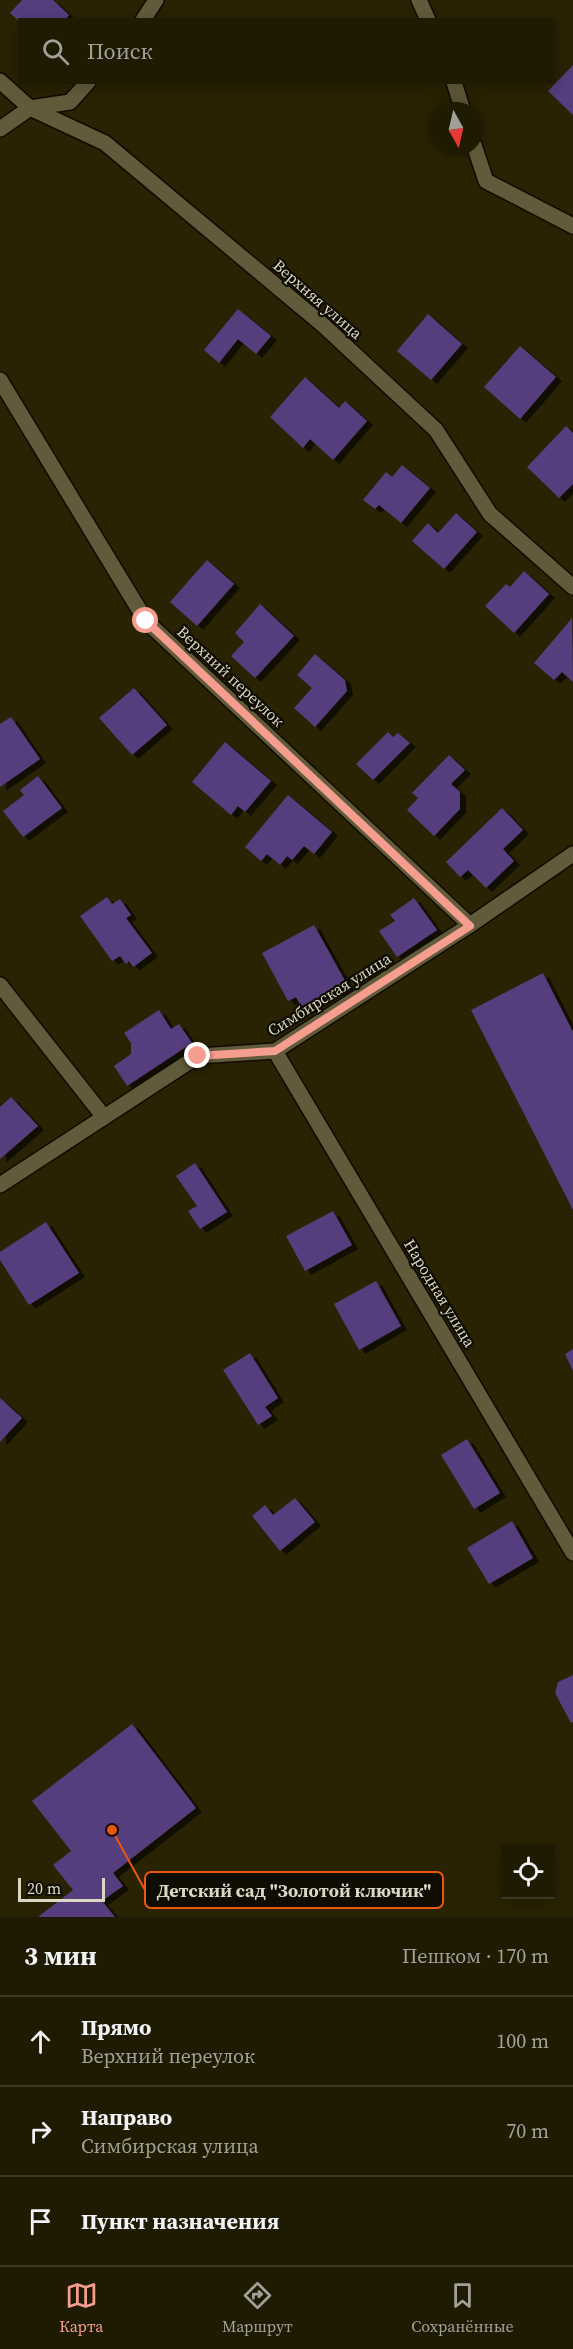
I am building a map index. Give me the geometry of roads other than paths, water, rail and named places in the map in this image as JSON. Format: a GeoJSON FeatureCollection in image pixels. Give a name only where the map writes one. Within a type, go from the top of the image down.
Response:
{"type":"FeatureCollection","features":[{"type":"Feature","properties":{"kind":"street"},"geometry":{"type":"LineString","coordinates":[[144,18],[156,0]]}},
{"type":"Feature","properties":{"kind":"street"},"geometry":{"type":"LineString","coordinates":[[419,0],[427,18]]}},
{"type":"Feature","properties":{"kind":"street","name":"Верхняя улица"},"geometry":{"type":"LineString","coordinates":[[0,81],[30,108],[105,144],[323,325],[436,430],[490,514],[573,587]]}},
{"type":"Feature","properties":{"kind":"street"},"geometry":{"type":"LineString","coordinates":[[0,129],[30,108],[70,102],[86,84]]}},
{"type":"Feature","properties":{"kind":"street"},"geometry":{"type":"LineString","coordinates":[[455,84],[460,102]]}},
{"type":"Feature","properties":{"kind":"street"},"geometry":{"type":"LineString","coordinates":[[478,156],[486,182],[573,226]]}},
{"type":"Feature","properties":{"kind":"street","name":"Верхний переулок"},"geometry":{"type":"LineString","coordinates":[[0,380],[146,621],[470,926]]}},
{"type":"Feature","properties":{"kind":"street","name":"Симбирская улица"},"geometry":{"type":"LineString","coordinates":[[0,1185],[198,1056],[275,1051],[470,926],[573,854]]}},
{"type":"Feature","properties":{"kind":"street"},"geometry":{"type":"LineString","coordinates":[[0,985],[104,1117]]}},
{"type":"Feature","properties":{"kind":"street","name":"Народная улица"},"geometry":{"type":"LineString","coordinates":[[275,1051],[573,1553]]}},
{"type":"Feature","properties":{"kind":"place","name":"Детский сад \"Золотой ключик\""},"geometry":{"type":"Point","coordinates":[112,1830]}}]}
